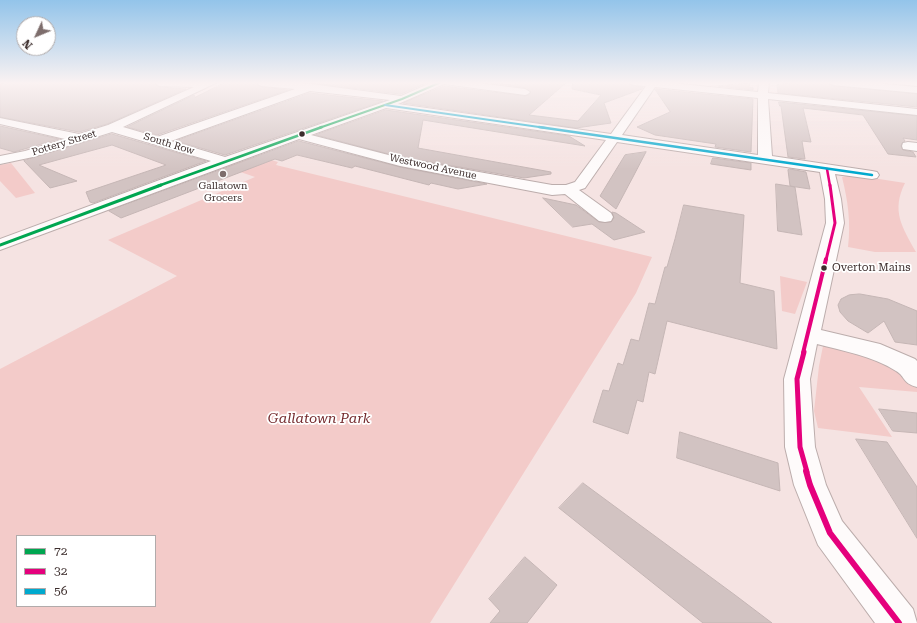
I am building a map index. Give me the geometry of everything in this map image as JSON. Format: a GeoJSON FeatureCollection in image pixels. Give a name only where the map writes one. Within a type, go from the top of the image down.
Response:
{"type":"FeatureCollection","features":[{"type":"Feature","properties":{"kind":"street","name":"Pottery Street"},"geometry":{"type":"LineString","coordinates":[[0,160],[28,154],[112,128],[150,111]]}},
{"type":"Feature","properties":{"kind":"street"},"geometry":{"type":"LineString","coordinates":[[159,141],[243,111]]}},
{"type":"Feature","properties":{"kind":"street"},"geometry":{"type":"LineString","coordinates":[[0,245],[368,111]]}},
{"type":"Feature","properties":{"kind":"street"},"geometry":{"type":"LineString","coordinates":[[428,111],[872,175]]}},
{"type":"Feature","properties":{"kind":"street"},"geometry":{"type":"LineString","coordinates":[[568,189],[580,185],[633,111]]}},
{"type":"Feature","properties":{"kind":"street"},"geometry":{"type":"LineString","coordinates":[[763,111],[765,160]]}},
{"type":"Feature","properties":{"kind":"street"},"geometry":{"type":"LineString","coordinates":[[0,121],[81,138]]}},
{"type":"Feature","properties":{"kind":"street","name":"South Row"},"geometry":{"type":"LineString","coordinates":[[112,128],[225,162]]}},
{"type":"Feature","properties":{"kind":"street","name":"Westwood Avenue"},"geometry":{"type":"LineString","coordinates":[[300,136],[400,162],[450,172],[552,190],[568,189]]}},
{"type":"Feature","properties":{"kind":"street"},"geometry":{"type":"LineString","coordinates":[[826,169],[833,199],[835,223],[797,379],[800,447],[810,485],[830,533],[899,623]]}},
{"type":"Feature","properties":{"kind":"street"},"geometry":{"type":"LineString","coordinates":[[568,189],[605,217]]}},
{"type":"Feature","properties":{"kind":"street"},"geometry":{"type":"LineString","coordinates":[[807,334],[871,350],[906,365],[917,378]]}},
{"type":"Feature","properties":{"kind":"green space","name":"Gallatown Park"},"geometry":{"type":"Polygon","coordinates":[[[258,156],[278,162],[276,165],[652,257],[636,293],[430,623],[0,623],[0,369],[177,276],[108,240],[255,177],[226,167],[258,156]]]}},
{"type":"Feature","properties":{"kind":"green space"},"geometry":{"type":"Polygon","coordinates":[[[11,163],[35,193],[16,198],[0,181],[0,165],[11,163]]]}},
{"type":"Feature","properties":{"kind":"green space"},"geometry":{"type":"Polygon","coordinates":[[[853,175],[905,183],[899,202],[900,219],[906,235],[916,252],[875,252],[848,247],[848,212],[842,177],[853,175]]]}},
{"type":"Feature","properties":{"kind":"green space"},"geometry":{"type":"Polygon","coordinates":[[[780,276],[807,282],[795,314],[782,311],[780,276]]]}},
{"type":"Feature","properties":{"kind":"green space"},"geometry":{"type":"Polygon","coordinates":[[[830,345],[896,366],[917,388],[917,392],[859,387],[892,437],[818,428],[814,411],[819,366],[823,346],[830,345]]]}},
{"type":"Feature","properties":{"kind":"building"},"geometry":{"type":"Polygon","coordinates":[[[0,111],[136,111],[107,124],[79,132],[0,117],[0,111]]]}},
{"type":"Feature","properties":{"kind":"building"},"geometry":{"type":"Polygon","coordinates":[[[160,111],[227,111],[157,135],[127,127],[160,111]]]}},
{"type":"Feature","properties":{"kind":"building"},"geometry":{"type":"Polygon","coordinates":[[[260,111],[354,111],[225,155],[176,141],[260,111]]]}},
{"type":"Feature","properties":{"kind":"building"},"geometry":{"type":"Polygon","coordinates":[[[383,111],[394,111],[569,136],[585,146],[423,120],[418,148],[551,172],[551,174],[524,178],[400,157],[316,135],[383,111]]]}},
{"type":"Feature","properties":{"kind":"building"},"geometry":{"type":"Polygon","coordinates":[[[459,111],[534,111],[529,115],[578,121],[587,111],[607,111],[611,123],[576,128],[459,111]]]}},
{"type":"Feature","properties":{"kind":"building"},"geometry":{"type":"Polygon","coordinates":[[[753,111],[751,152],[715,147],[716,144],[655,135],[637,127],[670,112],[753,111]]]}},
{"type":"Feature","properties":{"kind":"building"},"geometry":{"type":"Polygon","coordinates":[[[782,111],[804,111],[811,142],[802,141],[805,159],[788,157],[782,111]]]}},
{"type":"Feature","properties":{"kind":"building"},"geometry":{"type":"Polygon","coordinates":[[[829,111],[868,111],[917,116],[917,140],[903,138],[905,141],[901,146],[903,150],[913,152],[916,157],[888,154],[863,115],[829,111]]]}},
{"type":"Feature","properties":{"kind":"building"},"geometry":{"type":"Polygon","coordinates":[[[0,126],[59,139],[14,152],[0,148],[0,126]]]}},
{"type":"Feature","properties":{"kind":"building"},"geometry":{"type":"Polygon","coordinates":[[[112,134],[206,161],[93,203],[90,202],[86,192],[166,165],[112,145],[39,165],[77,181],[50,188],[24,161],[112,134]]]}},
{"type":"Feature","properties":{"kind":"building"},"geometry":{"type":"Polygon","coordinates":[[[299,141],[400,167],[487,184],[458,189],[431,183],[429,185],[355,166],[352,168],[297,155],[282,161],[275,159],[121,218],[109,211],[299,141]]]}},
{"type":"Feature","properties":{"kind":"building"},"geometry":{"type":"Polygon","coordinates":[[[646,152],[616,209],[600,196],[625,155],[646,152]]]}},
{"type":"Feature","properties":{"kind":"building"},"geometry":{"type":"Polygon","coordinates":[[[713,158],[751,163],[751,170],[711,164],[713,158]]]}},
{"type":"Feature","properties":{"kind":"building"},"geometry":{"type":"Polygon","coordinates":[[[790,169],[806,172],[810,189],[790,186],[788,170],[790,169]]]}},
{"type":"Feature","properties":{"kind":"building"},"geometry":{"type":"Polygon","coordinates":[[[776,184],[795,187],[802,235],[778,231],[776,184]]]}},
{"type":"Feature","properties":{"kind":"building"},"geometry":{"type":"Polygon","coordinates":[[[543,198],[576,205],[599,222],[611,222],[614,218],[612,212],[616,213],[645,232],[614,240],[592,224],[573,227],[543,198]]]}},
{"type":"Feature","properties":{"kind":"building"},"geometry":{"type":"Polygon","coordinates":[[[684,205],[744,215],[740,283],[774,291],[777,349],[667,321],[655,374],[649,372],[643,402],[637,400],[628,434],[593,422],[603,390],[609,391],[618,363],[623,365],[631,339],[639,341],[649,303],[655,304],[684,205]]]}},
{"type":"Feature","properties":{"kind":"building"},"geometry":{"type":"Polygon","coordinates":[[[860,294],[888,299],[917,311],[917,345],[895,342],[884,321],[868,333],[848,321],[840,312],[838,305],[841,299],[849,295],[860,294]]]}},
{"type":"Feature","properties":{"kind":"building"},"geometry":{"type":"Polygon","coordinates":[[[879,409],[917,413],[917,433],[893,431],[879,409]]]}},
{"type":"Feature","properties":{"kind":"building"},"geometry":{"type":"Polygon","coordinates":[[[680,432],[778,463],[780,491],[677,458],[680,432]]]}},
{"type":"Feature","properties":{"kind":"building"},"geometry":{"type":"Polygon","coordinates":[[[856,439],[887,442],[917,487],[917,538],[856,439]]]}},
{"type":"Feature","properties":{"kind":"building"},"geometry":{"type":"Polygon","coordinates":[[[583,483],[772,623],[703,623],[559,508],[583,483]]]}},
{"type":"Feature","properties":{"kind":"building"},"geometry":{"type":"Polygon","coordinates":[[[525,557],[557,585],[527,623],[490,623],[500,611],[489,599],[525,557]]]}},
{"type":"Feature","properties":{"kind":"transit line","name":"72"},"geometry":{"type":"LineString","coordinates":[[0,245],[225,161],[368,111]]}},
{"type":"Feature","properties":{"kind":"transit line","name":"56"},"geometry":{"type":"LineString","coordinates":[[427,111],[872,175]]}},
{"type":"Feature","properties":{"kind":"transit line","name":"32"},"geometry":{"type":"LineString","coordinates":[[827,169],[833,199],[835,223],[797,379],[800,447],[810,485],[830,533],[899,623]]}},
{"type":"Feature","properties":{"kind":"place","name":"Gallatown Grocers"},"geometry":{"type":"Point","coordinates":[223,174]}},
{"type":"Feature","properties":{"kind":"place","name":"Overton Mains"},"geometry":{"type":"Point","coordinates":[824,268]}}]}
